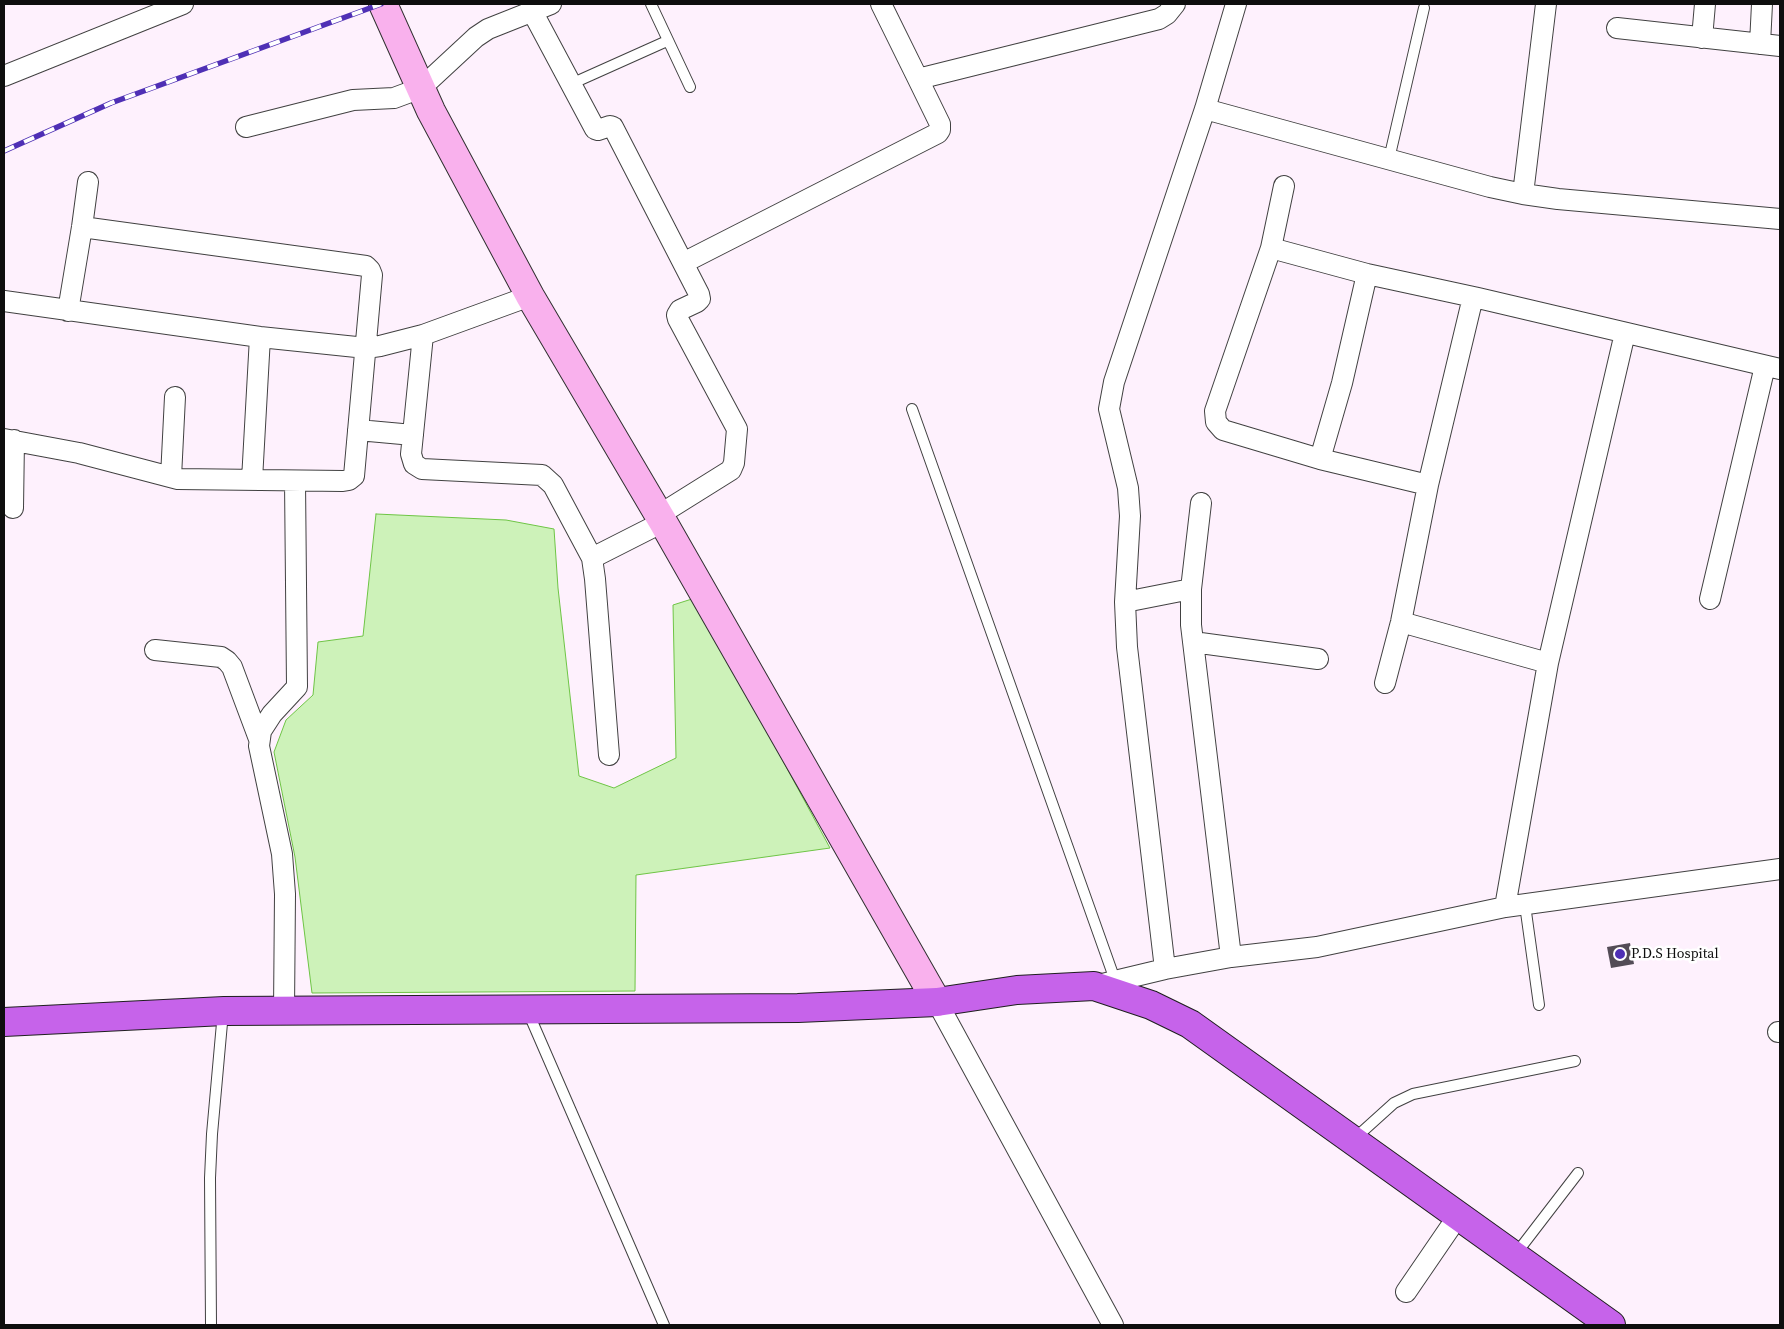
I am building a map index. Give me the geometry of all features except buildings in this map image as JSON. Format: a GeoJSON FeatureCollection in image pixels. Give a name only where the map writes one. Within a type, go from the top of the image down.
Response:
{"type":"FeatureCollection","features":[{"type":"Feature","properties":{"kind":"highway"},"geometry":{"type":"LineString","coordinates":[[4,1022],[224,1011],[798,1008],[937,1002],[1017,990],[1105,983],[1190,1024],[1611,1325]]}},
{"type":"Feature","properties":{"kind":"street"},"geometry":{"type":"LineString","coordinates":[[4,76],[183,4]]}},
{"type":"Feature","properties":{"kind":"street"},"geometry":{"type":"LineString","coordinates":[[383,4],[431,111],[530,296],[661,518],[937,1002],[1112,1325]]}},
{"type":"Feature","properties":{"kind":"street"},"geometry":{"type":"LineString","coordinates":[[246,127],[353,100],[394,98],[420,88],[476,36],[488,29],[551,4]]}},
{"type":"Feature","properties":{"kind":"street"},"geometry":{"type":"LineString","coordinates":[[683,263],[938,133],[940,124],[881,4]]}},
{"type":"Feature","properties":{"kind":"street"},"geometry":{"type":"LineString","coordinates":[[918,79],[1159,19],[1167,14],[1175,4]]}},
{"type":"Feature","properties":{"kind":"street"},"geometry":{"type":"LineString","coordinates":[[1165,969],[1126,647],[1125,602],[1130,516],[1128,488],[1109,409],[1114,382],[1205,109],[1236,4]]}},
{"type":"Feature","properties":{"kind":"street"},"geometry":{"type":"LineString","coordinates":[[1523,194],[1546,4]]}},
{"type":"Feature","properties":{"kind":"street"},"geometry":{"type":"LineString","coordinates":[[1702,38],[1705,4]]}},
{"type":"Feature","properties":{"kind":"street"},"geometry":{"type":"LineString","coordinates":[[1760,44],[1762,4]]}},
{"type":"Feature","properties":{"kind":"street"},"geometry":{"type":"LineString","coordinates":[[532,11],[595,129],[613,127],[699,294],[700,299],[680,310],[677,315],[678,319],[734,422],[737,435],[734,463],[731,470],[661,518],[592,558]]}},
{"type":"Feature","properties":{"kind":"street"},"geometry":{"type":"LineString","coordinates":[[1617,28],[1780,46]]}},
{"type":"Feature","properties":{"kind":"street"},"geometry":{"type":"LineString","coordinates":[[1205,109],[1523,194],[1558,199],[1780,219]]}},
{"type":"Feature","properties":{"kind":"street"},"geometry":{"type":"LineString","coordinates":[[68,311],[88,182]]}},
{"type":"Feature","properties":{"kind":"street"},"geometry":{"type":"LineString","coordinates":[[1284,186],[1271,248],[1215,411],[1216,422],[1223,430],[1320,459],[1428,485]]}},
{"type":"Feature","properties":{"kind":"street"},"geometry":{"type":"LineString","coordinates":[[12,508],[9,440],[79,453],[171,477],[191,480],[349,480],[354,476],[372,275],[366,266],[82,227]]}},
{"type":"Feature","properties":{"kind":"street"},"geometry":{"type":"LineString","coordinates":[[1271,248],[1367,274],[1773,367],[1710,599]]}},
{"type":"Feature","properties":{"kind":"street"},"geometry":{"type":"LineString","coordinates":[[1320,459],[1342,384],[1367,274]]}},
{"type":"Feature","properties":{"kind":"street"},"geometry":{"type":"LineString","coordinates":[[4,301],[260,338],[366,348],[423,335],[530,296]]}},
{"type":"Feature","properties":{"kind":"street"},"geometry":{"type":"LineString","coordinates":[[1385,683],[1401,622],[1428,485],[1473,297]]}},
{"type":"Feature","properties":{"kind":"street"},"geometry":{"type":"LineString","coordinates":[[1505,908],[1548,663],[1625,333]]}},
{"type":"Feature","properties":{"kind":"street"},"geometry":{"type":"LineString","coordinates":[[423,335],[411,454],[414,464],[422,469],[542,475],[548,479],[557,492],[592,558],[609,755]]}},
{"type":"Feature","properties":{"kind":"street"},"geometry":{"type":"LineString","coordinates":[[252,480],[260,338]]}},
{"type":"Feature","properties":{"kind":"street"},"geometry":{"type":"LineString","coordinates":[[171,477],[175,397]]}},
{"type":"Feature","properties":{"kind":"street"},"geometry":{"type":"LineString","coordinates":[[358,430],[413,435]]}},
{"type":"Feature","properties":{"kind":"street"},"geometry":{"type":"LineString","coordinates":[[284,1011],[285,894],[282,854],[258,746],[261,730],[276,708],[297,687],[294,481]]}},
{"type":"Feature","properties":{"kind":"street"},"geometry":{"type":"LineString","coordinates":[[1201,502],[1191,589],[1191,625],[1231,957]]}},
{"type":"Feature","properties":{"kind":"street"},"geometry":{"type":"LineString","coordinates":[[1125,602],[1191,589]]}},
{"type":"Feature","properties":{"kind":"street"},"geometry":{"type":"LineString","coordinates":[[1401,622],[1548,663]]}},
{"type":"Feature","properties":{"kind":"street"},"geometry":{"type":"LineString","coordinates":[[1193,642],[1318,659]]}},
{"type":"Feature","properties":{"kind":"street"},"geometry":{"type":"LineString","coordinates":[[155,650],[221,657],[227,661],[232,667],[259,739]]}},
{"type":"Feature","properties":{"kind":"street"},"geometry":{"type":"LineString","coordinates":[[1105,983],[1165,969],[1231,957],[1317,947],[1505,908],[1780,869]]}},
{"type":"Feature","properties":{"kind":"street"},"geometry":{"type":"LineString","coordinates":[[1406,1292],[1458,1216]]}},
{"type":"Feature","properties":{"kind":"lane"},"geometry":{"type":"LineString","coordinates":[[651,4],[690,87]]}},
{"type":"Feature","properties":{"kind":"lane"},"geometry":{"type":"LineString","coordinates":[[1389,159],[1424,8]]}},
{"type":"Feature","properties":{"kind":"lane"},"geometry":{"type":"LineString","coordinates":[[571,84],[667,41]]}},
{"type":"Feature","properties":{"kind":"lane"},"geometry":{"type":"LineString","coordinates":[[912,409],[1105,983]]}},
{"type":"Feature","properties":{"kind":"lane"},"geometry":{"type":"LineString","coordinates":[[1525,905],[1539,1004]]}},
{"type":"Feature","properties":{"kind":"lane"},"geometry":{"type":"LineString","coordinates":[[527,1009],[664,1325]]}},
{"type":"Feature","properties":{"kind":"lane"},"geometry":{"type":"LineString","coordinates":[[211,1325],[212,1143],[224,1011]]}},
{"type":"Feature","properties":{"kind":"lane"},"geometry":{"type":"LineString","coordinates":[[1352,1140],[1394,1103],[1413,1094],[1575,1062]]}},
{"type":"Feature","properties":{"kind":"lane"},"geometry":{"type":"LineString","coordinates":[[1514,1256],[1578,1173]]}},
{"type":"Feature","properties":{"kind":"shaded area"},"geometry":{"type":"Polygon","coordinates":[[[376,514],[506,520],[554,529],[558,588],[579,776],[614,788],[676,758],[673,605],[695,598],[830,848],[636,875],[635,991],[312,993],[295,857],[274,752],[286,720],[313,695],[318,642],[363,636],[376,514]]]}},
{"type":"Feature","properties":{"kind":"railway"},"geometry":{"type":"LineString","coordinates":[[4,151],[111,103],[381,4]]}},
{"type":"Feature","properties":{"kind":"place","name":"P.D.S Hospital"},"geometry":{"type":"Point","coordinates":[1620,954]}}]}
